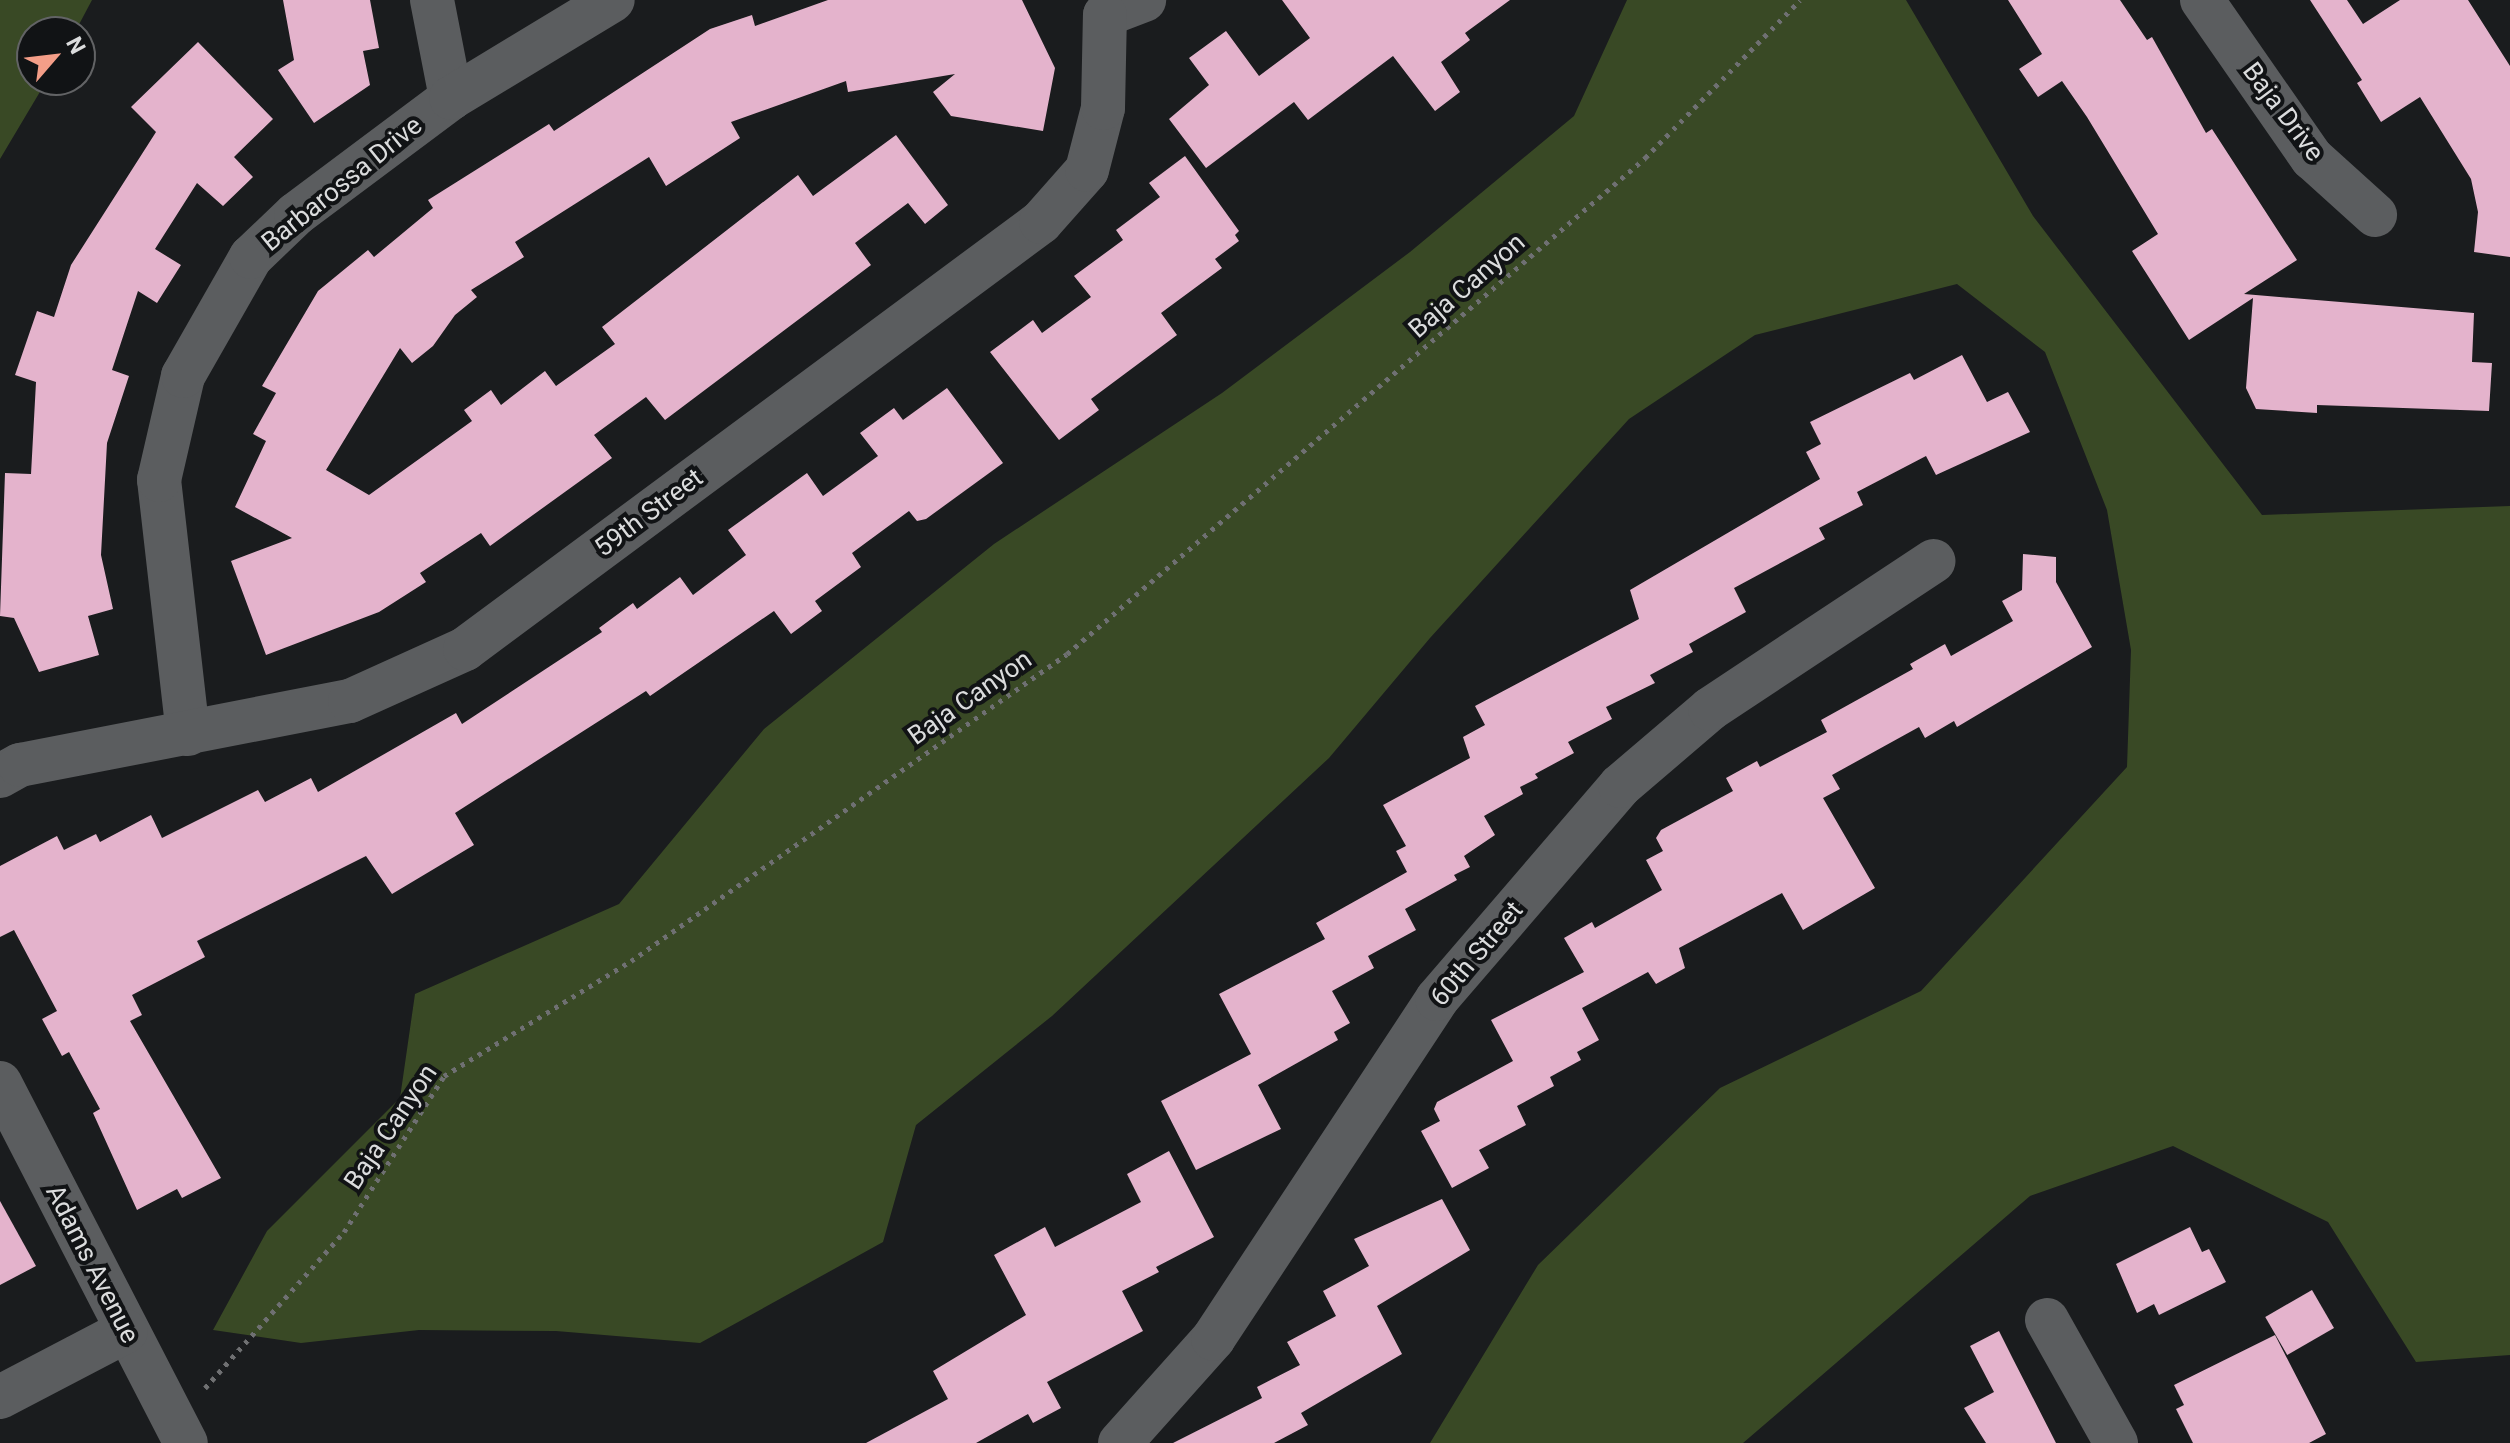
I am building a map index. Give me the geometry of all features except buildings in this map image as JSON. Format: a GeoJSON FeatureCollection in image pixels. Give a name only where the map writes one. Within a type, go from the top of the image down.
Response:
{"type":"FeatureCollection","features":[{"type":"Feature","properties":{"kind":"street"},"geometry":{"type":"LineString","coordinates":[[432,0],[451,98]]}},
{"type":"Feature","properties":{"kind":"street","name":"Barbarossa Drive"},"geometry":{"type":"LineString","coordinates":[[188,734],[159,480],[183,376],[251,257],[296,214],[451,98],[613,0]]}},
{"type":"Feature","properties":{"kind":"street","name":"Baja Drive"},"geometry":{"type":"LineString","coordinates":[[2202,0],[2312,158],[2375,215]]}},
{"type":"Feature","properties":{"kind":"street","name":"59th Street"},"geometry":{"type":"LineString","coordinates":[[0,776],[20,765],[350,701],[465,649],[1041,222],[1087,170],[1103,108],[1113,5]]}},
{"type":"Feature","properties":{"kind":"street","name":"60th Street"},"geometry":{"type":"LineString","coordinates":[[1120,1443],[1213,1339],[1437,999],[1620,786],[1710,709],[1934,561]]}},
{"type":"Feature","properties":{"kind":"street","name":"Adams Avenue"},"geometry":{"type":"LineString","coordinates":[[0,1083],[180,1432]]}},
{"type":"Feature","properties":{"kind":"street"},"geometry":{"type":"LineString","coordinates":[[2047,1320],[2116,1443]]}},
{"type":"Feature","properties":{"kind":"street"},"geometry":{"type":"LineString","coordinates":[[0,1397],[126,1331]]}},
{"type":"Feature","properties":{"kind":"path","name":"Baja Canyon"},"geometry":{"type":"LineString","coordinates":[[180,1432],[344,1232],[444,1076],[631,961],[1067,654],[1645,158],[1800,0]]}},
{"type":"Feature","properties":{"kind":"green space"},"geometry":{"type":"Polygon","coordinates":[[[0,0],[92,0],[84,16],[16,16],[16,96],[37,96],[0,159],[0,0]]]}},
{"type":"Feature","properties":{"kind":"green space"},"geometry":{"type":"Polygon","coordinates":[[[1627,0],[1906,0],[2033,216],[2262,515],[2510,506],[2510,1355],[2416,1362],[2328,1222],[2173,1146],[2030,1196],[1743,1443],[1430,1443],[1538,1265],[1720,1088],[1921,991],[2127,767],[2131,650],[2107,510],[2045,352],[1957,284],[1755,335],[1629,419],[1430,638],[1329,758],[1052,1016],[916,1125],[883,1242],[700,1343],[556,1331],[419,1330],[301,1343],[213,1330],[267,1231],[400,1098],[415,994],[619,904],[764,729],[994,544],[1222,393],[1410,252],[1574,116],[1627,0]]]}}]}
